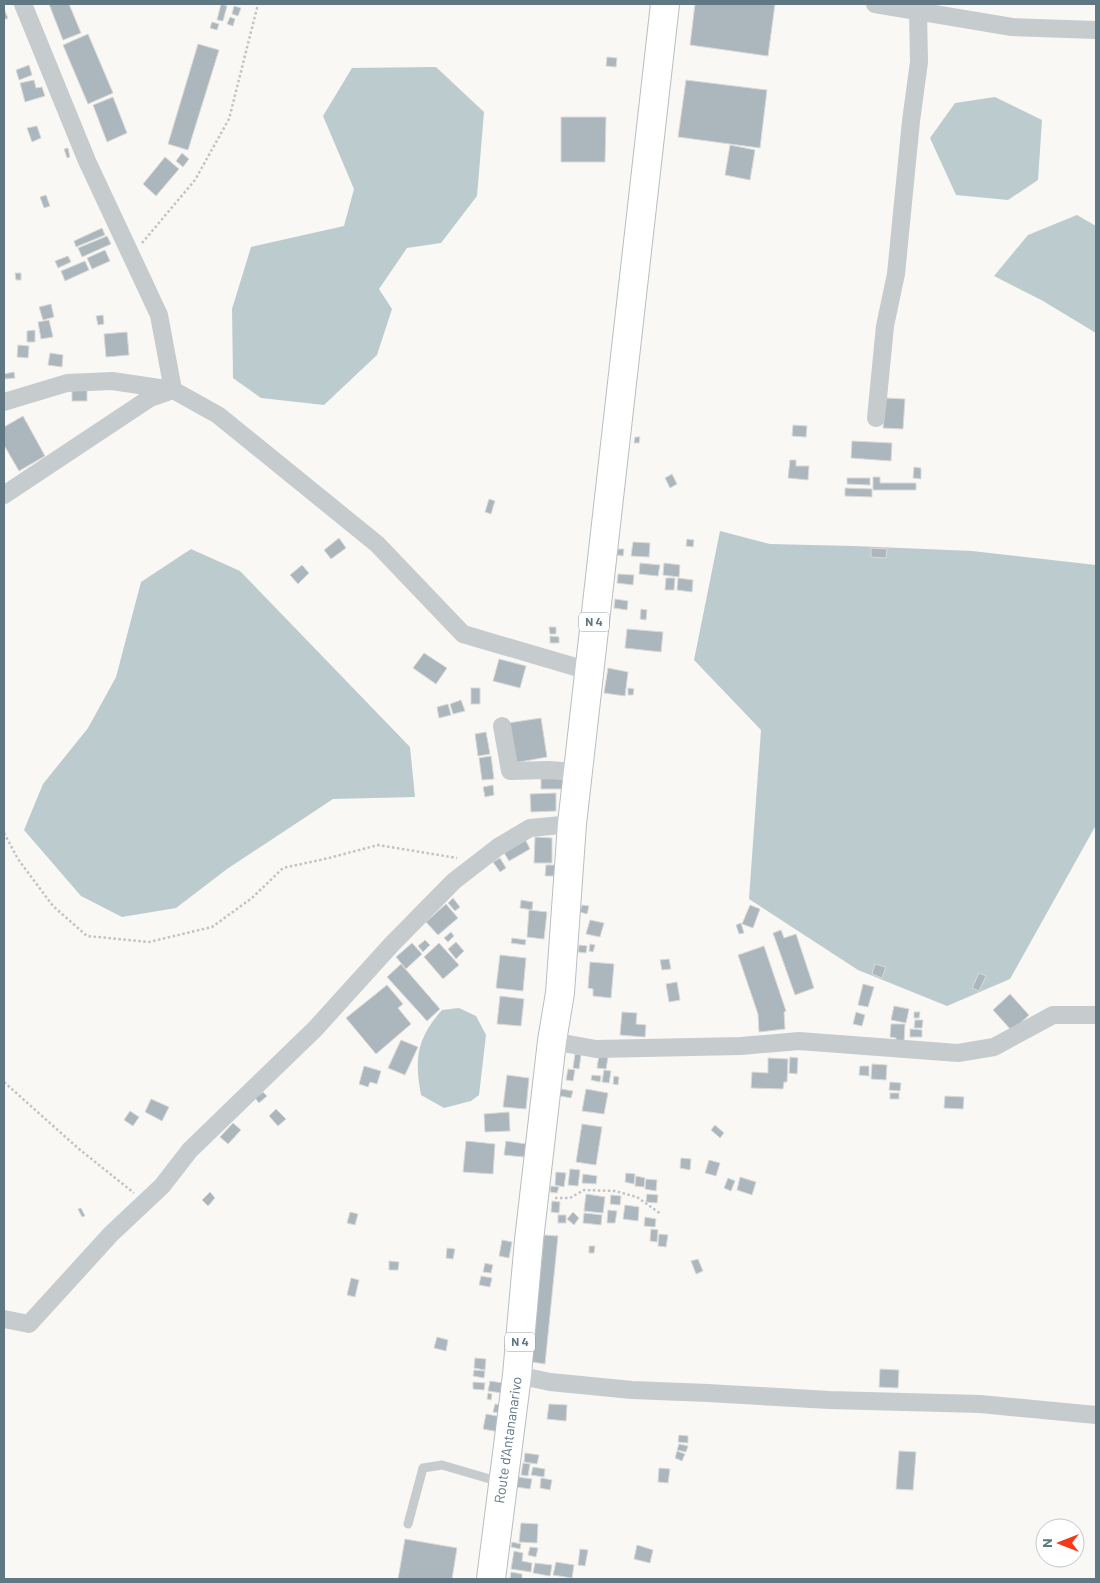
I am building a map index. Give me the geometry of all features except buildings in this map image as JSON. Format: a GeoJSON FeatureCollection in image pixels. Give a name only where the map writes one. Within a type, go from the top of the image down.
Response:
{"type":"FeatureCollection","features":[{"type":"Feature","properties":{"kind":"main road","name":"N 4"},"geometry":{"type":"LineString","coordinates":[[534,1198],[552,1041],[560,993],[572,824],[665,4]]}},
{"type":"Feature","properties":{"kind":"main road","name":"Route d'Antananarivo"},"geometry":{"type":"LineString","coordinates":[[491,1579],[517,1375],[534,1198]]}},
{"type":"Feature","properties":{"kind":"street"},"geometry":{"type":"LineString","coordinates":[[23,4],[87,160],[159,316],[172,390]]}},
{"type":"Feature","properties":{"kind":"street"},"geometry":{"type":"LineString","coordinates":[[875,4],[1012,27],[1096,30]]}},
{"type":"Feature","properties":{"kind":"street"},"geometry":{"type":"LineString","coordinates":[[876,418],[885,326],[896,274],[911,121],[919,62],[918,11]]}},
{"type":"Feature","properties":{"kind":"street"},"geometry":{"type":"LineString","coordinates":[[4,402],[67,383],[112,381],[172,390],[218,415],[377,544],[463,634],[589,671]]}},
{"type":"Feature","properties":{"kind":"street"},"geometry":{"type":"LineString","coordinates":[[4,495],[150,398],[172,390]]}},
{"type":"Feature","properties":{"kind":"street"},"geometry":{"type":"LineString","coordinates":[[502,726],[510,771],[548,770],[578,772]]}},
{"type":"Feature","properties":{"kind":"street"},"geometry":{"type":"LineString","coordinates":[[4,1319],[29,1324],[111,1234],[162,1186],[190,1150],[315,1028],[392,944],[447,888],[498,847],[530,828],[572,824]]}},
{"type":"Feature","properties":{"kind":"street"},"geometry":{"type":"LineString","coordinates":[[552,1041],[596,1049],[741,1046],[799,1041],[958,1053],[994,1047],[1053,1015],[1096,1015]]}},
{"type":"Feature","properties":{"kind":"street"},"geometry":{"type":"LineString","coordinates":[[517,1375],[550,1382],[632,1390],[829,1400],[980,1404],[1096,1415]]}},
{"type":"Feature","properties":{"kind":"lane"},"geometry":{"type":"LineString","coordinates":[[408,1524],[423,1468],[442,1465],[503,1483]]}},
{"type":"Feature","properties":{"kind":"path"},"geometry":{"type":"LineString","coordinates":[[131,255],[195,180],[229,119],[258,4]]}},
{"type":"Feature","properties":{"kind":"path"},"geometry":{"type":"LineString","coordinates":[[4,833],[18,860],[53,906],[87,936],[149,942],[212,927],[252,898],[283,868],[378,845],[480,861]]}},
{"type":"Feature","properties":{"kind":"path"},"geometry":{"type":"LineString","coordinates":[[4,1082],[58,1131],[145,1202]]}},
{"type":"Feature","properties":{"kind":"path"},"geometry":{"type":"LineString","coordinates":[[534,1198],[570,1198],[584,1190],[615,1191],[637,1197],[661,1214]]}},
{"type":"Feature","properties":{"kind":"shaded area"},"geometry":{"type":"Polygon","coordinates":[[[436,67],[484,112],[477,196],[441,243],[407,248],[379,289],[392,309],[377,355],[324,405],[261,398],[233,378],[232,309],[251,247],[344,226],[354,189],[323,116],[352,68],[436,67]]]}},
{"type":"Feature","properties":{"kind":"shaded area"},"geometry":{"type":"Polygon","coordinates":[[[995,97],[1042,120],[1038,180],[1008,200],[956,195],[930,138],[955,103],[995,97]]]}},
{"type":"Feature","properties":{"kind":"shaded area"},"geometry":{"type":"Polygon","coordinates":[[[1077,215],[1096,226],[1096,333],[1043,301],[994,276],[1028,235],[1077,215]]]}},
{"type":"Feature","properties":{"kind":"shaded area"},"geometry":{"type":"Polygon","coordinates":[[[720,531],[770,544],[972,551],[1096,565],[1096,825],[1010,979],[947,1006],[858,970],[749,899],[761,730],[694,660],[720,531]]]}},
{"type":"Feature","properties":{"kind":"shaded area"},"geometry":{"type":"Polygon","coordinates":[[[191,549],[240,571],[410,747],[415,797],[333,799],[227,869],[176,908],[122,917],[81,896],[24,830],[43,784],[88,728],[116,677],[141,582],[191,549]]]}},
{"type":"Feature","properties":{"kind":"shaded area"},"geometry":{"type":"Polygon","coordinates":[[[459,1008],[476,1016],[486,1035],[479,1095],[471,1101],[444,1108],[421,1095],[418,1070],[419,1049],[427,1030],[442,1010],[459,1008]]]}}]}
